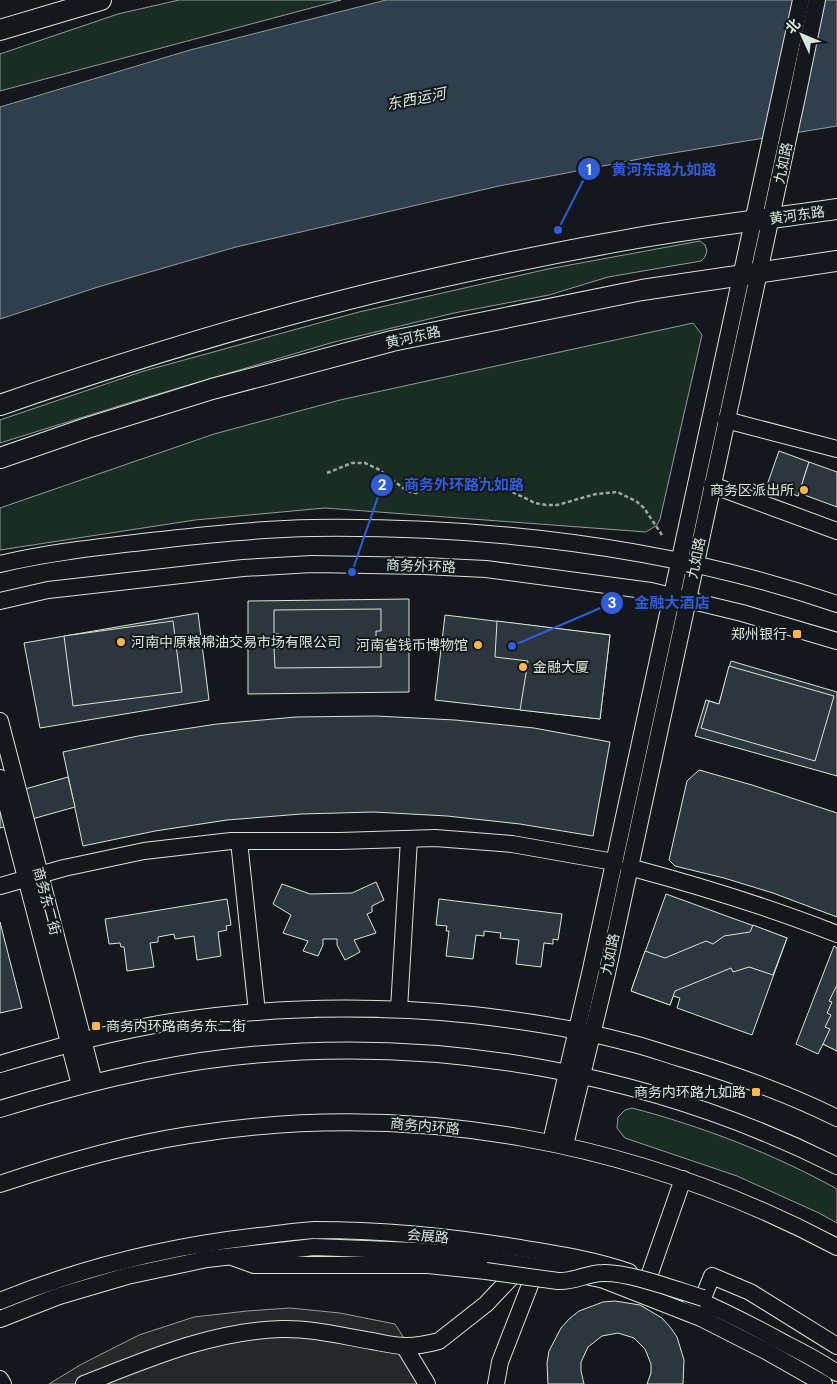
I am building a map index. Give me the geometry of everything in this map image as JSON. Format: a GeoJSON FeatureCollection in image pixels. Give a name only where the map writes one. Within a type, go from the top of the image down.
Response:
{"type":"FeatureCollection","features":[{"type":"Feature","properties":{"kind":"main road"},"geometry":{"type":"LineString","coordinates":[[0,30],[101,0]]}},
{"type":"Feature","properties":{"kind":"main road","name":"黄河东路"},"geometry":{"type":"LineString","coordinates":[[0,405],[71,380],[198,341],[377,292],[582,248],[837,209]]}},
{"type":"Feature","properties":{"kind":"main road","name":"黄河东路"},"geometry":{"type":"LineString","coordinates":[[0,458],[87,428],[212,389],[392,341],[592,299],[837,261]]}},
{"type":"Feature","properties":{"kind":"street","name":"九如路"},"geometry":{"type":"LineString","coordinates":[[558,1144],[622,864],[762,219],[767,161],[801,0]]}},
{"type":"Feature","properties":{"kind":"street","name":"九如路"},"geometry":{"type":"LineString","coordinates":[[762,219],[784,158],[817,0]]}},
{"type":"Feature","properties":{"kind":"street","name":"九如路"},"geometry":{"type":"LineString","coordinates":[[687,563],[712,484],[726,420],[750,274]]}},
{"type":"Feature","properties":{"kind":"street"},"geometry":{"type":"LineString","coordinates":[[726,420],[837,449]]}},
{"type":"Feature","properties":{"kind":"street"},"geometry":{"type":"LineString","coordinates":[[712,484],[837,531]]}},
{"type":"Feature","properties":{"kind":"street"},"geometry":{"type":"LineString","coordinates":[[0,564],[44,555],[240,532],[311,528],[426,530],[489,534],[607,548],[687,563],[752,578],[837,604]]}},
{"type":"Feature","properties":{"kind":"street","name":"商务外环路"},"geometry":{"type":"LineString","coordinates":[[0,600],[48,590],[243,568],[312,564],[486,569],[641,589],[798,628],[837,641]]}},
{"type":"Feature","properties":{"kind":"street","name":"商务东二街"},"geometry":{"type":"LineString","coordinates":[[0,721],[33,877],[87,1083]]}},
{"type":"Feature","properties":{"kind":"street","name":"商务东二街"},"geometry":{"type":"LineString","coordinates":[[0,778],[33,877]]}},
{"type":"Feature","properties":{"kind":"street"},"geometry":{"type":"LineString","coordinates":[[0,886],[64,868],[144,851],[239,841],[340,841],[435,838],[512,844],[622,864],[732,896],[837,934]]}},
{"type":"Feature","properties":{"kind":"street"},"geometry":{"type":"LineString","coordinates":[[399,1009],[409,839]]}},
{"type":"Feature","properties":{"kind":"street"},"geometry":{"type":"LineString","coordinates":[[239,841],[257,1012]]}},
{"type":"Feature","properties":{"kind":"street"},"geometry":{"type":"LineString","coordinates":[[0,1064],[77,1042],[172,1022],[257,1012],[328,1008],[399,1009],[494,1018],[584,1032],[629,1042],[710,1067],[786,1095],[837,1118]]}},
{"type":"Feature","properties":{"kind":"street"},"geometry":{"type":"LineString","coordinates":[[0,1109],[87,1083],[169,1066],[232,1057],[329,1051],[367,1051],[444,1056],[526,1065],[618,1084],[713,1114],[770,1135],[837,1166]]}},
{"type":"Feature","properties":{"kind":"street","name":"商务内环路"},"geometry":{"type":"LineString","coordinates":[[0,1184],[92,1156],[146,1143],[223,1130],[288,1124],[365,1122],[398,1124],[480,1131],[599,1153],[683,1179],[781,1218],[837,1247]]}},
{"type":"Feature","properties":{"kind":"street"},"geometry":{"type":"LineString","coordinates":[[648,1279],[683,1179]]}},
{"type":"Feature","properties":{"kind":"street","name":"会展路"},"geometry":{"type":"LineString","coordinates":[[0,1301],[54,1280],[157,1252],[204,1243],[313,1230],[418,1234],[465,1239],[568,1255],[608,1265],[708,1304],[774,1337],[837,1373]]}},
{"type":"Feature","properties":{"kind":"street","name":"会展路"},"geometry":{"type":"LineString","coordinates":[[0,1319],[59,1296],[127,1276],[160,1268],[230,1256],[314,1247],[417,1251],[463,1255],[564,1271],[604,1280],[659,1301],[717,1327],[766,1351],[824,1384]]}},
{"type":"Feature","properties":{"kind":"street"},"geometry":{"type":"LineString","coordinates":[[230,1256],[254,1265],[428,1265],[564,1282],[570,1282],[598,1273],[613,1273],[644,1280],[703,1298],[712,1276],[750,1292],[837,1346]]}},
{"type":"Feature","properties":{"kind":"street"},"geometry":{"type":"LineString","coordinates":[[84,1384],[160,1354],[244,1332],[282,1329],[316,1331],[404,1346],[418,1346],[439,1341],[530,1266]]}},
{"type":"Feature","properties":{"kind":"street"},"geometry":{"type":"LineString","coordinates":[[496,1384],[500,1362],[530,1266]]}},
{"type":"Feature","properties":{"kind":"street"},"geometry":{"type":"LineString","coordinates":[[404,1346],[426,1384]]}},
{"type":"Feature","properties":{"kind":"street"},"geometry":{"type":"LineString","coordinates":[[0,1379],[3,1384]]}},
{"type":"Feature","properties":{"kind":"path"},"geometry":{"type":"LineString","coordinates":[[327,472],[352,463],[365,463],[378,469],[407,491],[416,493],[450,484],[461,479],[476,478],[492,482],[535,503],[546,505],[558,505],[596,494],[617,492],[636,501],[644,508],[662,535]]}},
{"type":"Feature","properties":{"kind":"green space"},"geometry":{"type":"Polygon","coordinates":[[[179,0],[341,0],[0,91],[0,54],[118,14],[179,0]]]}},
{"type":"Feature","properties":{"kind":"green space"},"geometry":{"type":"Polygon","coordinates":[[[700,241],[705,245],[707,251],[701,261],[608,277],[549,295],[454,313],[334,342],[0,443],[0,420],[144,371],[359,312],[548,269],[700,241]]]}},
{"type":"Feature","properties":{"kind":"green space"},"geometry":{"type":"Polygon","coordinates":[[[693,323],[702,335],[660,519],[657,525],[646,532],[325,508],[195,520],[0,550],[0,508],[214,434],[340,400],[693,323]]]}},
{"type":"Feature","properties":{"kind":"green space"},"geometry":{"type":"Polygon","coordinates":[[[632,1108],[684,1123],[737,1142],[788,1164],[837,1189],[837,1223],[737,1176],[625,1138],[617,1128],[618,1117],[625,1110],[632,1108]]]}},
{"type":"Feature","properties":{"kind":"shaded area"},"geometry":{"type":"Polygon","coordinates":[[[290,1308],[340,1313],[395,1324],[433,1384],[49,1384],[80,1365],[139,1335],[194,1317],[290,1308]]]}},
{"type":"Feature","properties":{"kind":"water","name":"东西运河"},"geometry":{"type":"Polygon","coordinates":[[[386,0],[837,0],[837,126],[655,156],[499,186],[236,247],[98,287],[0,319],[0,107],[190,50],[386,0]]]}},
{"type":"Feature","properties":{"kind":"building"},"geometry":{"type":"Polygon","coordinates":[[[779,451],[809,462],[798,496],[767,485],[779,451]]]}},
{"type":"Feature","properties":{"kind":"building"},"geometry":{"type":"Polygon","coordinates":[[[809,462],[837,472],[837,507],[799,493],[809,462]]]}},
{"type":"Feature","properties":{"kind":"building"},"geometry":{"type":"Polygon","coordinates":[[[409,599],[409,692],[248,694],[248,601],[409,599]]]}},
{"type":"Feature","properties":{"kind":"building"},"geometry":{"type":"Polygon","coordinates":[[[381,609],[381,631],[376,631],[376,646],[381,646],[381,667],[275,668],[274,649],[279,649],[279,634],[274,634],[274,610],[381,609]]]}},
{"type":"Feature","properties":{"kind":"building"},"geometry":{"type":"Polygon","coordinates":[[[198,613],[209,700],[40,728],[24,643],[198,613]]]}},
{"type":"Feature","properties":{"kind":"building","name":"金融大厦"},"geometry":{"type":"Polygon","coordinates":[[[445,615],[610,635],[600,719],[435,700],[445,615]]]}},
{"type":"Feature","properties":{"kind":"building"},"geometry":{"type":"Polygon","coordinates":[[[173,621],[182,692],[73,706],[64,636],[173,621]]]}},
{"type":"Feature","properties":{"kind":"building"},"geometry":{"type":"Polygon","coordinates":[[[497,621],[610,635],[600,719],[520,710],[528,661],[495,657],[497,621]]]}},
{"type":"Feature","properties":{"kind":"building"},"geometry":{"type":"Polygon","coordinates":[[[731,661],[837,692],[837,776],[695,736],[706,700],[719,704],[731,661]]]}},
{"type":"Feature","properties":{"kind":"building"},"geometry":{"type":"Polygon","coordinates":[[[729,666],[834,696],[815,761],[701,728],[709,701],[719,704],[729,666]]]}},
{"type":"Feature","properties":{"kind":"building"},"geometry":{"type":"Polygon","coordinates":[[[376,716],[455,720],[534,728],[610,742],[593,836],[520,824],[447,816],[374,812],[301,814],[227,820],[155,831],[83,846],[63,752],[138,736],[217,724],[296,717],[376,716]]]}},
{"type":"Feature","properties":{"kind":"building"},"geometry":{"type":"Polygon","coordinates":[[[699,770],[837,813],[837,917],[773,893],[675,866],[669,860],[687,781],[699,770]]]}},
{"type":"Feature","properties":{"kind":"building"},"geometry":{"type":"Polygon","coordinates":[[[68,777],[75,807],[0,828],[0,796],[68,777]]]}},
{"type":"Feature","properties":{"kind":"building"},"geometry":{"type":"Polygon","coordinates":[[[376,882],[384,900],[372,906],[372,912],[367,914],[376,933],[354,940],[360,952],[345,960],[337,945],[337,939],[323,939],[323,945],[318,956],[303,951],[308,941],[283,933],[291,915],[273,904],[282,884],[310,894],[352,893],[376,882]]]}},
{"type":"Feature","properties":{"kind":"building"},"geometry":{"type":"Polygon","coordinates":[[[666,894],[787,938],[752,1035],[677,1008],[680,998],[673,996],[670,1005],[631,991],[666,894]]]}},
{"type":"Feature","properties":{"kind":"building"},"geometry":{"type":"Polygon","coordinates":[[[227,899],[231,925],[226,926],[227,930],[218,932],[221,956],[197,960],[194,936],[175,939],[174,934],[158,937],[158,942],[150,943],[154,967],[127,971],[124,947],[121,947],[120,943],[109,944],[105,919],[227,899]]]}},
{"type":"Feature","properties":{"kind":"building"},"geometry":{"type":"Polygon","coordinates":[[[439,899],[562,914],[558,940],[553,939],[553,944],[544,943],[541,967],[516,964],[519,940],[500,938],[501,933],[484,931],[484,936],[476,935],[473,959],[446,956],[449,931],[446,931],[447,926],[436,925],[439,899]]]}},
{"type":"Feature","properties":{"kind":"building"},"geometry":{"type":"Polygon","coordinates":[[[0,922],[22,1008],[0,1013],[0,922]]]}},
{"type":"Feature","properties":{"kind":"building"},"geometry":{"type":"Polygon","coordinates":[[[753,925],[787,938],[773,975],[749,967],[733,972],[731,968],[675,991],[670,1005],[631,991],[645,951],[665,958],[706,941],[713,944],[724,936],[750,932],[753,925]]]}},
{"type":"Feature","properties":{"kind":"building"},"geometry":{"type":"Polygon","coordinates":[[[834,946],[837,948],[837,1051],[823,1044],[818,1054],[796,1044],[834,946]]]}},
{"type":"Feature","properties":{"kind":"building"},"geometry":{"type":"Polygon","coordinates":[[[837,985],[837,1051],[823,1044],[830,1029],[825,1027],[831,1015],[827,1013],[832,1002],[829,1001],[837,985]]]}},
{"type":"Feature","properties":{"kind":"building"},"geometry":{"type":"Polygon","coordinates":[[[615,1301],[640,1305],[662,1318],[670,1327],[677,1337],[684,1360],[683,1384],[647,1384],[651,1373],[651,1364],[645,1349],[634,1338],[618,1333],[602,1336],[588,1347],[581,1362],[584,1384],[548,1384],[547,1363],[549,1351],[561,1328],[579,1311],[603,1302],[615,1301]]]}},
{"type":"Feature","properties":{"kind":"place","name":"黄河东路九如路"},"geometry":{"type":"Point","coordinates":[558,230]}},
{"type":"Feature","properties":{"kind":"place","name":"商务区派出所"},"geometry":{"type":"Point","coordinates":[804,490]}},
{"type":"Feature","properties":{"kind":"place","name":"商务外环路九如路"},"geometry":{"type":"Point","coordinates":[352,572]}},
{"type":"Feature","properties":{"kind":"place","name":"郑州银行"},"geometry":{"type":"Point","coordinates":[797,634]}},
{"type":"Feature","properties":{"kind":"place","name":"河南中原粮棉油交易市场有限公司"},"geometry":{"type":"Point","coordinates":[121,642]}},
{"type":"Feature","properties":{"kind":"place","name":"河南省钱币博物馆"},"geometry":{"type":"Point","coordinates":[478,645]}},
{"type":"Feature","properties":{"kind":"place","name":"金融大酒店"},"geometry":{"type":"Point","coordinates":[512,646]}},
{"type":"Feature","properties":{"kind":"place","name":"金融大厦"},"geometry":{"type":"Point","coordinates":[523,667]}},
{"type":"Feature","properties":{"kind":"place","name":"商务内环路商务东二街"},"geometry":{"type":"Point","coordinates":[96,1026]}},
{"type":"Feature","properties":{"kind":"place","name":"商务内环路九如路"},"geometry":{"type":"Point","coordinates":[756,1092]}}]}
